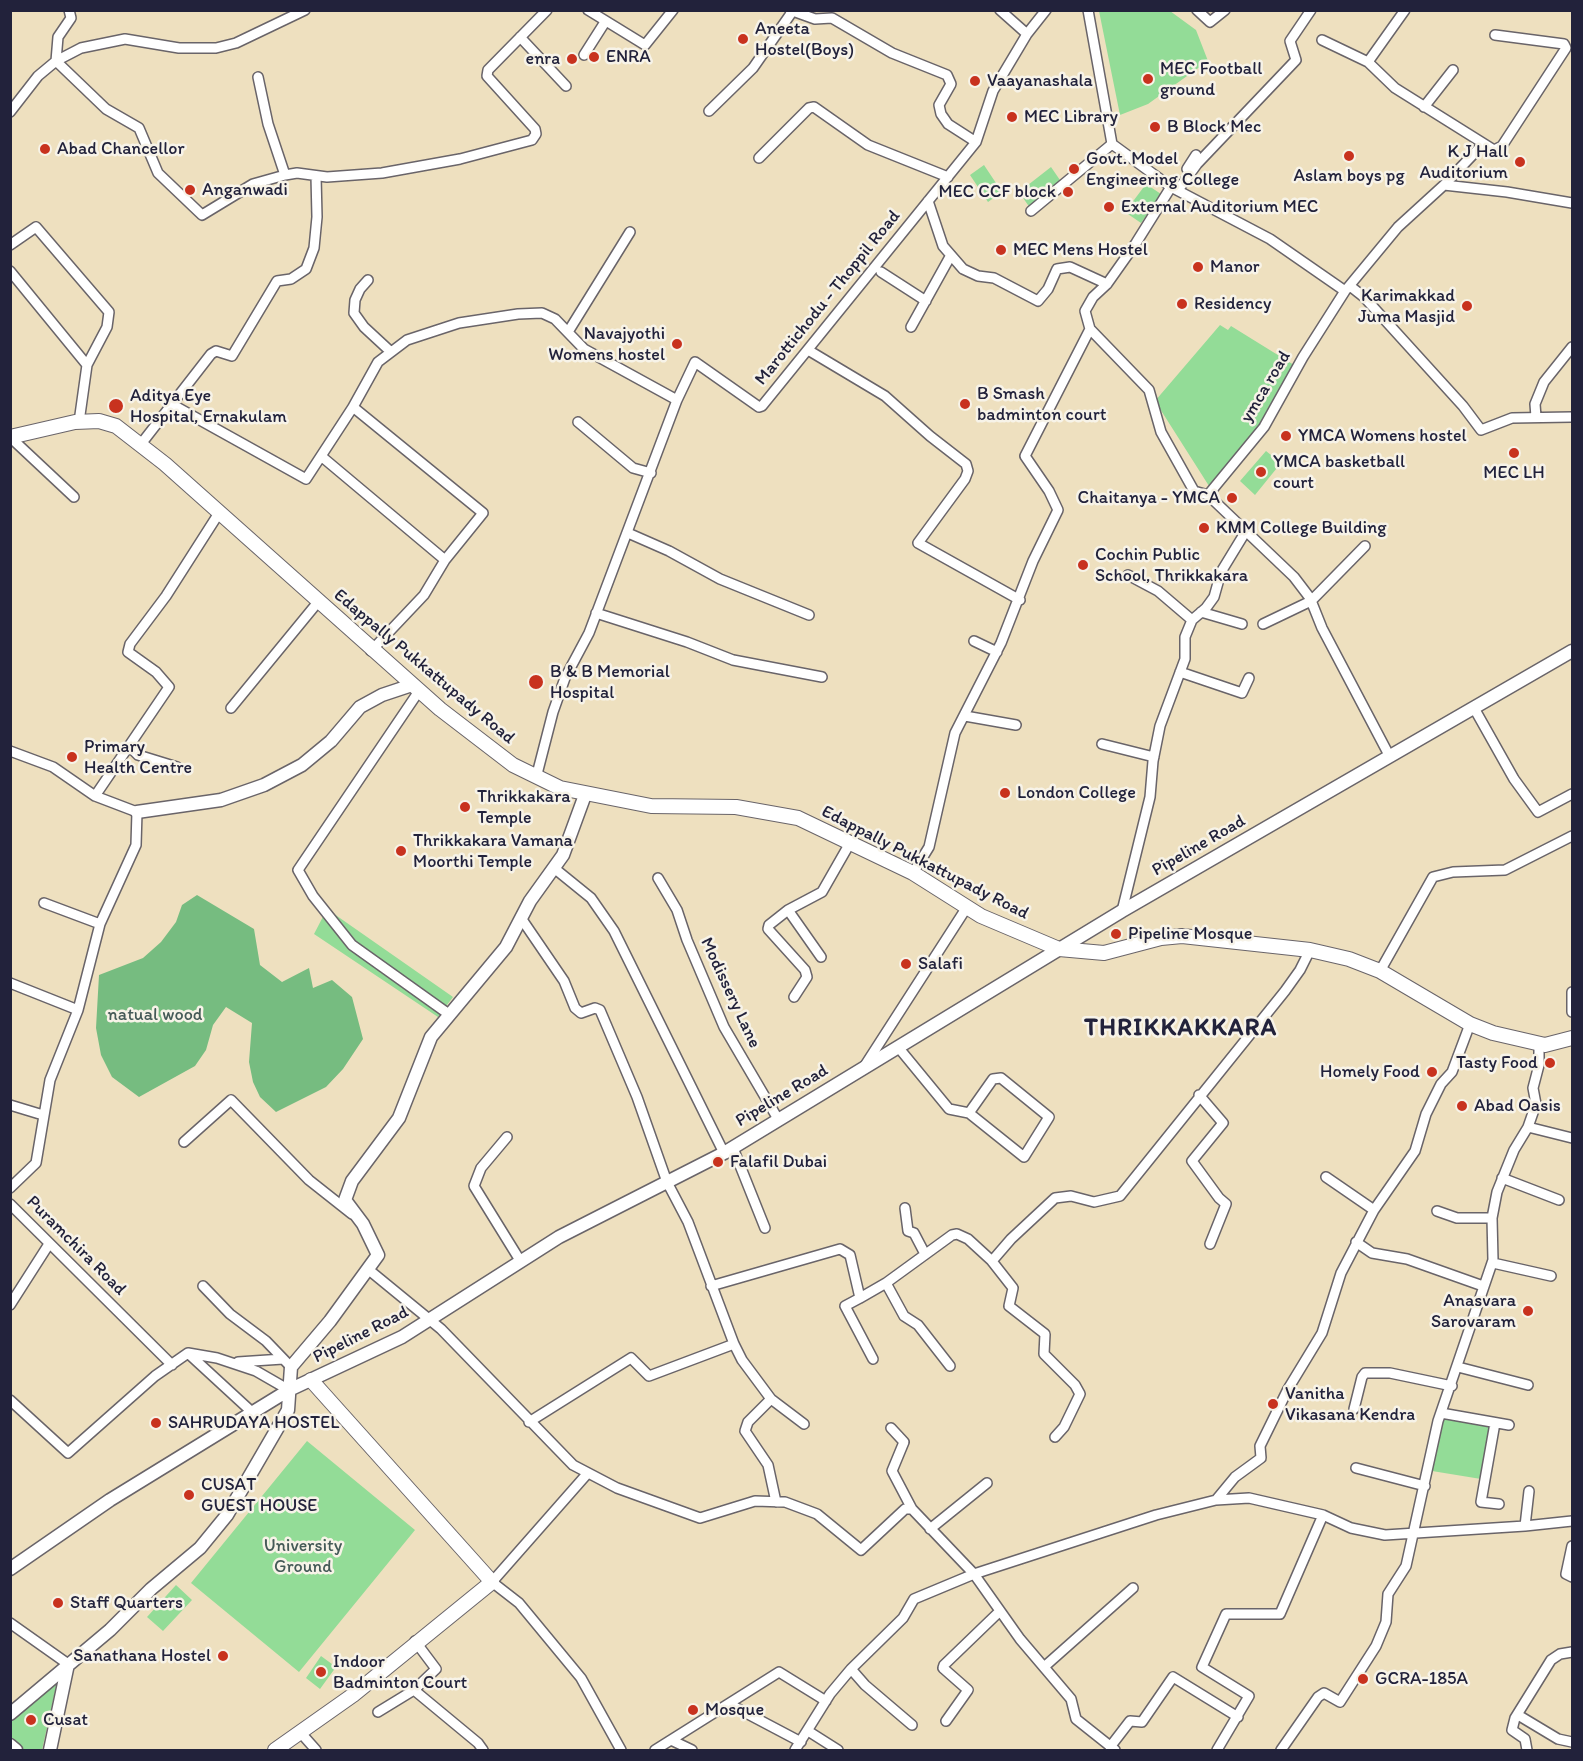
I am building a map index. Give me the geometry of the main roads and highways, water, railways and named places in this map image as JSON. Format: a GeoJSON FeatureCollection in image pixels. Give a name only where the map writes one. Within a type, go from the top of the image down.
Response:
{"type":"FeatureCollection","features":[{"type":"Feature","properties":{"kind":"main road","name":"Edappally Pukkattupady Road"},"geometry":{"type":"LineString","coordinates":[[10,437],[79,422],[110,423],[141,444],[415,688],[491,749],[536,778],[585,795],[651,807],[736,807],[787,815],[913,873],[967,907],[1059,949],[1104,953],[1161,938],[1182,936],[1310,951],[1349,959],[1380,971],[1470,1024],[1493,1033],[1545,1045],[1572,1038]]}},
{"type":"Feature","properties":{"kind":"main road"},"geometry":{"type":"LineString","coordinates":[[276,1750],[353,1695],[415,1641],[492,1582],[311,1380]]}},
{"type":"Feature","properties":{"kind":"place","name":"Aneeta Hostel(Boys)"},"geometry":{"type":"Point","coordinates":[743,39]}},
{"type":"Feature","properties":{"kind":"place","name":"ENRA"},"geometry":{"type":"Point","coordinates":[594,57]}},
{"type":"Feature","properties":{"kind":"place","name":"enra"},"geometry":{"type":"Point","coordinates":[572,59]}},
{"type":"Feature","properties":{"kind":"place","name":"MEC Football ground"},"geometry":{"type":"Point","coordinates":[1148,79]}},
{"type":"Feature","properties":{"kind":"place","name":"Vaayanashala"},"geometry":{"type":"Point","coordinates":[975,81]}},
{"type":"Feature","properties":{"kind":"place","name":"MEC Library"},"geometry":{"type":"Point","coordinates":[1012,117]}},
{"type":"Feature","properties":{"kind":"place","name":"B Block Mec"},"geometry":{"type":"Point","coordinates":[1155,127]}},
{"type":"Feature","properties":{"kind":"place","name":"Abad Chancellor"},"geometry":{"type":"Point","coordinates":[45,149]}},
{"type":"Feature","properties":{"kind":"place","name":"Aslam boys pg"},"geometry":{"type":"Point","coordinates":[1349,156]}},
{"type":"Feature","properties":{"kind":"place","name":"K J Hall Auditorium"},"geometry":{"type":"Point","coordinates":[1520,162]}},
{"type":"Feature","properties":{"kind":"place","name":"Govt. Model Engineering College"},"geometry":{"type":"Point","coordinates":[1074,169]}},
{"type":"Feature","properties":{"kind":"place","name":"Anganwadi"},"geometry":{"type":"Point","coordinates":[190,190]}},
{"type":"Feature","properties":{"kind":"place","name":"MEC CCF block"},"geometry":{"type":"Point","coordinates":[1068,192]}},
{"type":"Feature","properties":{"kind":"place","name":"External Auditorium MEC"},"geometry":{"type":"Point","coordinates":[1109,207]}},
{"type":"Feature","properties":{"kind":"place","name":"MEC Mens Hostel"},"geometry":{"type":"Point","coordinates":[1001,250]}},
{"type":"Feature","properties":{"kind":"place","name":"Manor"},"geometry":{"type":"Point","coordinates":[1198,267]}},
{"type":"Feature","properties":{"kind":"place","name":"Residency"},"geometry":{"type":"Point","coordinates":[1182,304]}},
{"type":"Feature","properties":{"kind":"place","name":"Karimakkad Juma Masjid"},"geometry":{"type":"Point","coordinates":[1467,306]}},
{"type":"Feature","properties":{"kind":"place","name":"Navajyothi Womens hostel"},"geometry":{"type":"Point","coordinates":[677,344]}},
{"type":"Feature","properties":{"kind":"place","name":"B Smash badminton court"},"geometry":{"type":"Point","coordinates":[965,404]}},
{"type":"Feature","properties":{"kind":"place","name":"Aditya Eye Hospital, Ernakulam"},"geometry":{"type":"Point","coordinates":[116,406]}},
{"type":"Feature","properties":{"kind":"place","name":"YMCA Womens hostel"},"geometry":{"type":"Point","coordinates":[1286,436]}},
{"type":"Feature","properties":{"kind":"place","name":"MEC LH"},"geometry":{"type":"Point","coordinates":[1514,453]}},
{"type":"Feature","properties":{"kind":"place","name":"YMCA basketball court"},"geometry":{"type":"Point","coordinates":[1261,472]}},
{"type":"Feature","properties":{"kind":"place","name":"Chaitanya - YMCA"},"geometry":{"type":"Point","coordinates":[1232,498]}},
{"type":"Feature","properties":{"kind":"place","name":"KMM College Building"},"geometry":{"type":"Point","coordinates":[1204,528]}},
{"type":"Feature","properties":{"kind":"place","name":"Cochin Public School, Thrikkakara"},"geometry":{"type":"Point","coordinates":[1083,565]}},
{"type":"Feature","properties":{"kind":"place","name":"B & B Memorial Hospital"},"geometry":{"type":"Point","coordinates":[536,682]}},
{"type":"Feature","properties":{"kind":"place","name":"Primary Health Centre"},"geometry":{"type":"Point","coordinates":[72,757]}},
{"type":"Feature","properties":{"kind":"place","name":"London College"},"geometry":{"type":"Point","coordinates":[1005,793]}},
{"type":"Feature","properties":{"kind":"place","name":"Thrikkakara Temple"},"geometry":{"type":"Point","coordinates":[465,807]}},
{"type":"Feature","properties":{"kind":"place","name":"Thrikkakara Vamana Moorthi Temple"},"geometry":{"type":"Point","coordinates":[401,851]}},
{"type":"Feature","properties":{"kind":"place","name":"Pipeline Mosque"},"geometry":{"type":"Point","coordinates":[1116,934]}},
{"type":"Feature","properties":{"kind":"place","name":"Salafi"},"geometry":{"type":"Point","coordinates":[906,964]}},
{"type":"Feature","properties":{"kind":"place","name":"Tasty Food"},"geometry":{"type":"Point","coordinates":[1550,1063]}},
{"type":"Feature","properties":{"kind":"place","name":"Homely Food"},"geometry":{"type":"Point","coordinates":[1432,1072]}},
{"type":"Feature","properties":{"kind":"place","name":"Abad Oasis"},"geometry":{"type":"Point","coordinates":[1462,1106]}},
{"type":"Feature","properties":{"kind":"place","name":"Falafil Dubai"},"geometry":{"type":"Point","coordinates":[718,1162]}},
{"type":"Feature","properties":{"kind":"place","name":"Anasvara Sarovaram"},"geometry":{"type":"Point","coordinates":[1528,1311]}},
{"type":"Feature","properties":{"kind":"place","name":"Vanitha Vikasana Kendra"},"geometry":{"type":"Point","coordinates":[1273,1404]}},
{"type":"Feature","properties":{"kind":"place","name":"SAHRUDAYA HOSTEL"},"geometry":{"type":"Point","coordinates":[156,1423]}},
{"type":"Feature","properties":{"kind":"place","name":"CUSAT GUEST HOUSE"},"geometry":{"type":"Point","coordinates":[189,1495]}},
{"type":"Feature","properties":{"kind":"place","name":"Staff Quarters"},"geometry":{"type":"Point","coordinates":[58,1603]}},
{"type":"Feature","properties":{"kind":"place","name":"Sanathana Hostel"},"geometry":{"type":"Point","coordinates":[223,1656]}},
{"type":"Feature","properties":{"kind":"place","name":"Indoor Badminton Court"},"geometry":{"type":"Point","coordinates":[321,1672]}},
{"type":"Feature","properties":{"kind":"place","name":"GCRA-185A"},"geometry":{"type":"Point","coordinates":[1363,1679]}},
{"type":"Feature","properties":{"kind":"place","name":"Mosque"},"geometry":{"type":"Point","coordinates":[693,1710]}},
{"type":"Feature","properties":{"kind":"place","name":"Cusat"},"geometry":{"type":"Point","coordinates":[31,1720]}},
{"type":"Feature","properties":{"kind":"district","name":"THRIKKAKKARA"},"geometry":{"type":"Point","coordinates":[1181,1029]}},
{"type":"Feature","properties":{"kind":"park label","name":"natual wood"},"geometry":{"type":"Point","coordinates":[155,1015]}},
{"type":"Feature","properties":{"kind":"park label","name":"University Ground"},"geometry":{"type":"Point","coordinates":[303,1556]}}]}
